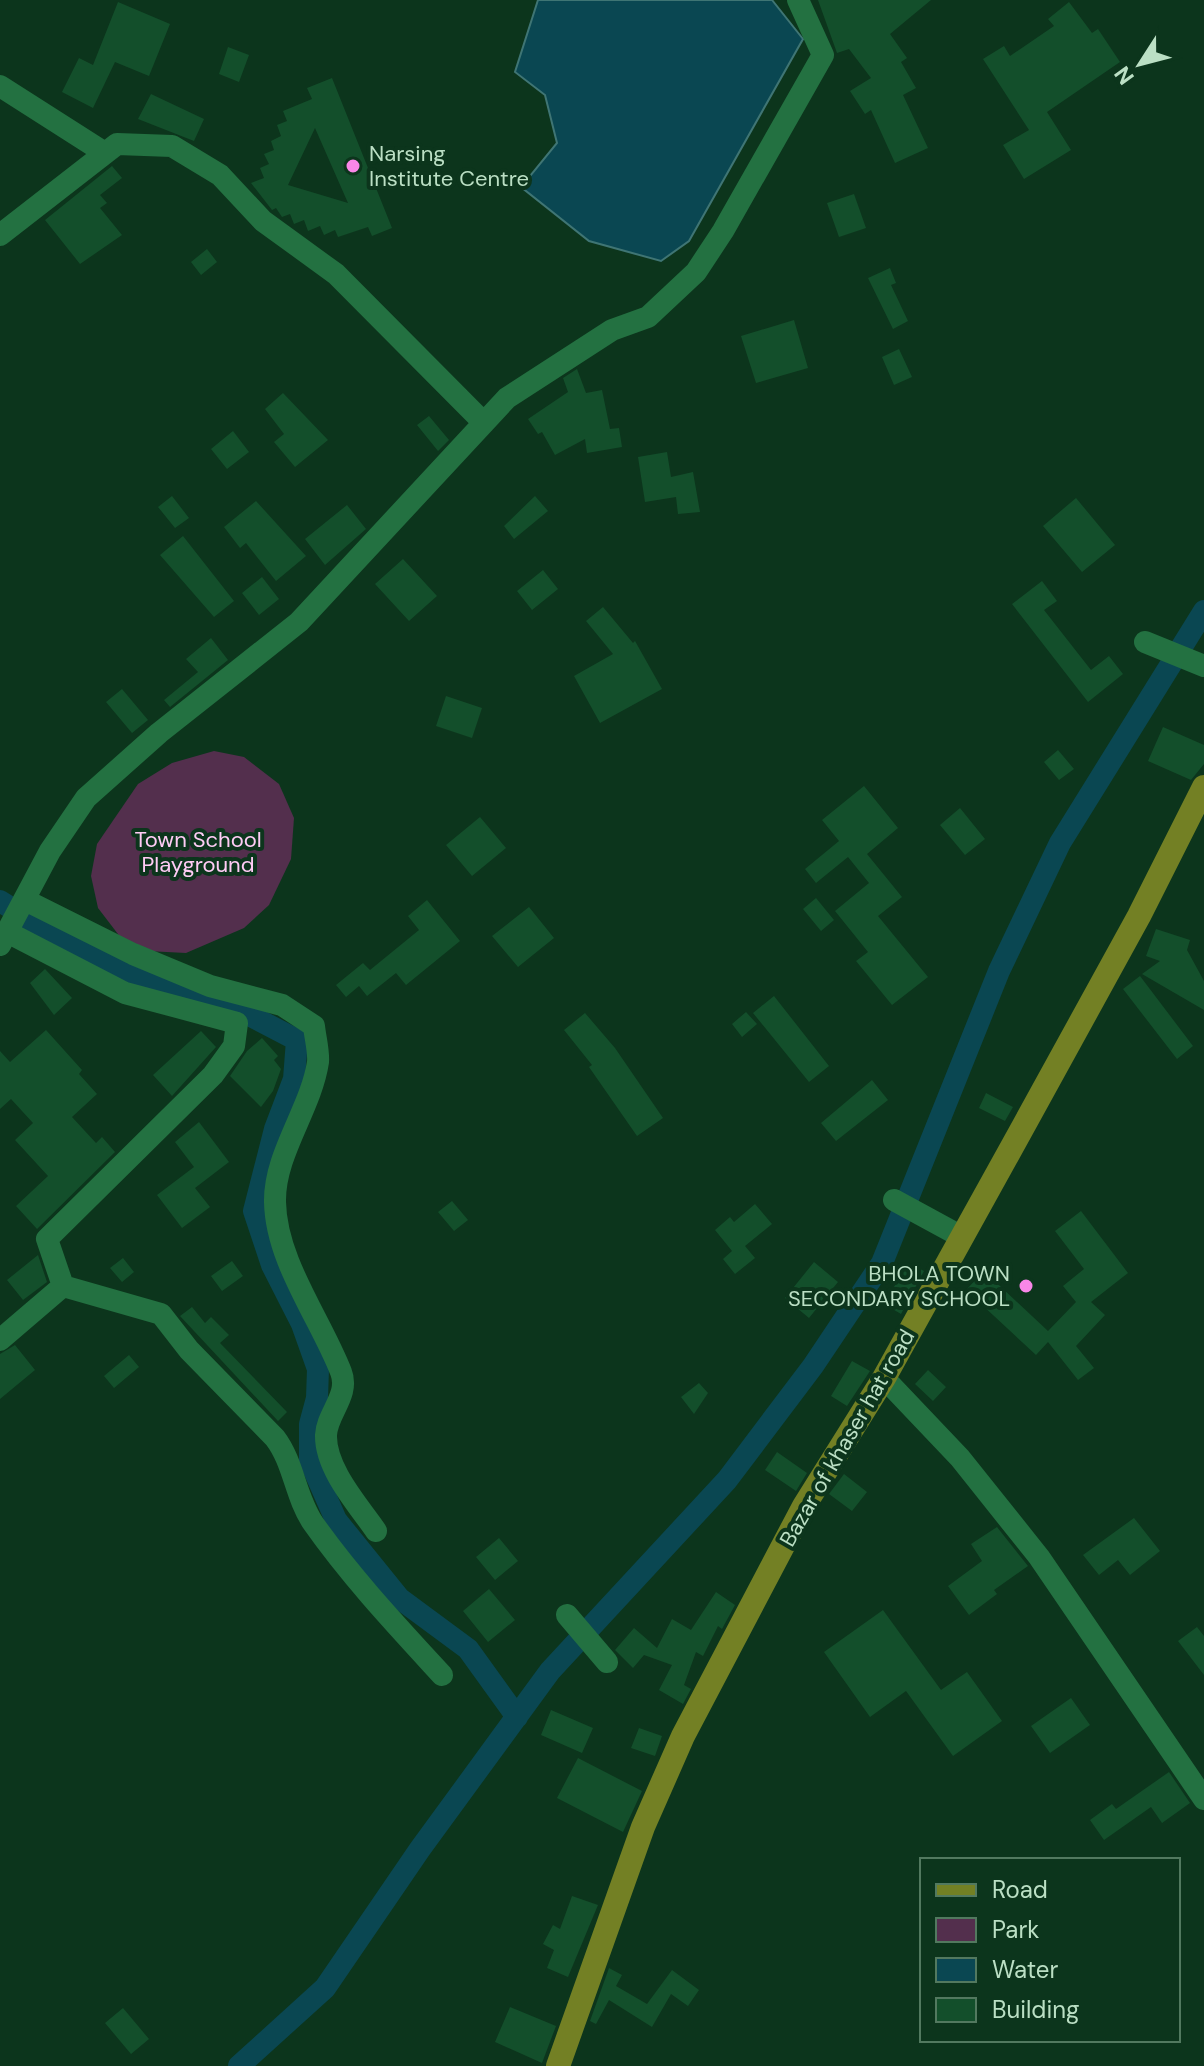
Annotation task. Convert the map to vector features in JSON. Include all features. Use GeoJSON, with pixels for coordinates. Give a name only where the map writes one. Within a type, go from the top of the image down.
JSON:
{"type":"FeatureCollection","features":[{"type":"Feature","properties":{"kind":"main road","name":"Bazar of khaser hat road"},"geometry":{"type":"LineString","coordinates":[[558,2066],[643,1827],[683,1736],[804,1506],[884,1378],[952,1231],[1139,916],[1204,787]]}},
{"type":"Feature","properties":{"kind":"street"},"geometry":{"type":"LineString","coordinates":[[63,1286],[47,1239],[213,1075],[234,1046],[237,1023],[125,993],[5,937],[50,851],[86,798],[159,733],[299,622],[507,398],[612,330],[648,317],[696,272],[723,231],[823,55],[798,0]]}},
{"type":"Feature","properties":{"kind":"street"},"geometry":{"type":"LineString","coordinates":[[0,86],[105,153]]}},
{"type":"Feature","properties":{"kind":"street"},"geometry":{"type":"LineString","coordinates":[[0,235],[117,144],[172,146],[220,175],[263,221],[336,274],[484,423]]}},
{"type":"Feature","properties":{"kind":"street"},"geometry":{"type":"LineString","coordinates":[[1145,642],[1204,666]]}},
{"type":"Feature","properties":{"kind":"street"},"geometry":{"type":"LineString","coordinates":[[28,898],[133,954],[210,986],[282,1005],[314,1026],[318,1059],[310,1096],[278,1181],[275,1201],[294,1269],[342,1375],[340,1400],[326,1436],[330,1457],[376,1531]]}},
{"type":"Feature","properties":{"kind":"street"},"geometry":{"type":"LineString","coordinates":[[894,1200],[952,1231]]}},
{"type":"Feature","properties":{"kind":"street"},"geometry":{"type":"LineString","coordinates":[[0,1340],[63,1286]]}},
{"type":"Feature","properties":{"kind":"street"},"geometry":{"type":"LineString","coordinates":[[63,1286],[161,1314],[189,1350],[275,1438],[285,1452],[311,1520],[352,1574],[442,1675]]}},
{"type":"Feature","properties":{"kind":"street"},"geometry":{"type":"LineString","coordinates":[[884,1378],[960,1458],[1039,1557],[1204,1799]]}},
{"type":"Feature","properties":{"kind":"street"},"geometry":{"type":"LineString","coordinates":[[567,1615],[607,1662]]}},
{"type":"Feature","properties":{"kind":"green space","name":"Town School Playground"},"geometry":{"type":"Polygon","coordinates":[[[214,751],[244,757],[279,784],[294,818],[291,859],[269,905],[244,928],[186,953],[147,951],[121,938],[98,908],[91,876],[97,844],[138,784],[172,763],[214,751]]]}},
{"type":"Feature","properties":{"kind":"water"},"geometry":{"type":"Polygon","coordinates":[[[538,0],[772,0],[803,39],[689,241],[661,261],[589,241],[521,187],[557,143],[545,95],[515,72],[538,0]]]}},
{"type":"Feature","properties":{"kind":"building"},"geometry":{"type":"Polygon","coordinates":[[[818,0],[931,0],[890,34],[907,58],[901,62],[916,88],[903,95],[928,148],[895,163],[871,110],[865,114],[850,91],[871,78],[849,49],[837,53],[818,0]]]}},
{"type":"Feature","properties":{"kind":"building"},"geometry":{"type":"Polygon","coordinates":[[[118,2],[170,24],[149,76],[115,62],[93,108],[62,92],[79,58],[93,65],[118,2]]]}},
{"type":"Feature","properties":{"kind":"building"},"geometry":{"type":"Polygon","coordinates":[[[1069,2],[1092,33],[1098,29],[1120,62],[1047,112],[1071,150],[1024,179],[1003,145],[1029,130],[983,59],[1004,46],[1010,56],[1054,26],[1048,19],[1069,2]]]}},
{"type":"Feature","properties":{"kind":"building"},"geometry":{"type":"Polygon","coordinates":[[[228,47],[249,55],[239,82],[219,74],[228,47]]]}},
{"type":"Feature","properties":{"kind":"building"},"geometry":{"type":"Polygon","coordinates":[[[332,78],[392,228],[372,236],[368,227],[338,237],[335,230],[324,235],[320,226],[308,231],[304,220],[294,224],[290,214],[282,217],[276,208],[272,210],[251,183],[264,178],[260,168],[269,164],[264,154],[274,150],[271,141],[281,136],[277,125],[287,121],[283,111],[312,99],[307,88],[332,78]],[[315,128],[288,185],[348,203],[315,128]]]}},
{"type":"Feature","properties":{"kind":"building"},"geometry":{"type":"Polygon","coordinates":[[[151,94],[204,119],[194,141],[138,119],[151,94]]]}},
{"type":"Feature","properties":{"kind":"building"},"geometry":{"type":"Polygon","coordinates":[[[112,166],[122,178],[100,195],[107,203],[100,208],[122,235],[80,264],[45,220],[112,166]]]}},
{"type":"Feature","properties":{"kind":"building"},"geometry":{"type":"Polygon","coordinates":[[[854,194],[866,228],[839,237],[827,203],[854,194]]]}},
{"type":"Feature","properties":{"kind":"building"},"geometry":{"type":"Polygon","coordinates":[[[207,249],[217,262],[201,275],[191,262],[207,249]]]}},
{"type":"Feature","properties":{"kind":"building"},"geometry":{"type":"Polygon","coordinates":[[[890,268],[896,283],[891,285],[908,321],[893,329],[868,278],[890,268]]]}},
{"type":"Feature","properties":{"kind":"building"},"geometry":{"type":"Polygon","coordinates":[[[794,320],[808,368],[756,383],[741,336],[794,320]]]}},
{"type":"Feature","properties":{"kind":"building"},"geometry":{"type":"Polygon","coordinates":[[[899,349],[912,377],[894,385],[882,357],[899,349]]]}},
{"type":"Feature","properties":{"kind":"building"},"geometry":{"type":"Polygon","coordinates":[[[577,369],[586,393],[602,390],[610,429],[619,428],[622,447],[587,453],[585,439],[555,455],[542,432],[538,434],[528,419],[568,392],[563,378],[577,369]]]}},
{"type":"Feature","properties":{"kind":"building"},"geometry":{"type":"Polygon","coordinates":[[[283,393],[328,440],[295,467],[274,442],[284,434],[265,409],[283,393]]]}},
{"type":"Feature","properties":{"kind":"building"},"geometry":{"type":"Polygon","coordinates":[[[429,416],[449,440],[438,451],[417,425],[429,416]]]}},
{"type":"Feature","properties":{"kind":"building"},"geometry":{"type":"Polygon","coordinates":[[[233,431],[249,452],[227,469],[211,449],[233,431]]]}},
{"type":"Feature","properties":{"kind":"building"},"geometry":{"type":"Polygon","coordinates":[[[667,452],[671,477],[693,472],[700,512],[678,514],[676,497],[645,502],[638,457],[667,452]]]}},
{"type":"Feature","properties":{"kind":"building"},"geometry":{"type":"Polygon","coordinates":[[[172,496],[189,518],[175,528],[158,507],[172,496]]]}},
{"type":"Feature","properties":{"kind":"building"},"geometry":{"type":"Polygon","coordinates":[[[535,496],[548,511],[514,539],[504,526],[535,496]]]}},
{"type":"Feature","properties":{"kind":"building"},"geometry":{"type":"Polygon","coordinates":[[[1076,498],[1115,545],[1082,572],[1043,526],[1076,498]]]}},
{"type":"Feature","properties":{"kind":"building"},"geometry":{"type":"Polygon","coordinates":[[[256,501],[306,556],[276,581],[246,543],[240,548],[224,527],[256,501]]]}},
{"type":"Feature","properties":{"kind":"building"},"geometry":{"type":"Polygon","coordinates":[[[347,505],[366,529],[325,565],[305,539],[347,505]]]}},
{"type":"Feature","properties":{"kind":"building"},"geometry":{"type":"Polygon","coordinates":[[[183,536],[234,601],[214,617],[160,555],[183,536]]]}},
{"type":"Feature","properties":{"kind":"building"},"geometry":{"type":"Polygon","coordinates":[[[403,559],[437,596],[409,621],[375,584],[403,559]]]}},
{"type":"Feature","properties":{"kind":"building"},"geometry":{"type":"Polygon","coordinates":[[[543,570],[558,589],[532,610],[517,591],[543,570]]]}},
{"type":"Feature","properties":{"kind":"building"},"geometry":{"type":"Polygon","coordinates":[[[262,577],[279,599],[259,615],[242,593],[262,577]]]}},
{"type":"Feature","properties":{"kind":"building"},"geometry":{"type":"Polygon","coordinates":[[[1042,581],[1057,601],[1044,610],[1091,670],[1109,656],[1123,674],[1088,702],[1012,604],[1042,581]]]}},
{"type":"Feature","properties":{"kind":"building"},"geometry":{"type":"Polygon","coordinates":[[[603,607],[633,643],[635,641],[662,689],[600,723],[574,676],[613,654],[586,621],[603,607]]]}},
{"type":"Feature","properties":{"kind":"building"},"geometry":{"type":"Polygon","coordinates":[[[211,638],[228,660],[170,707],[164,700],[198,672],[186,659],[211,638]]]}},
{"type":"Feature","properties":{"kind":"building"},"geometry":{"type":"Polygon","coordinates":[[[122,689],[148,720],[132,733],[106,702],[122,689]]]}},
{"type":"Feature","properties":{"kind":"building"},"geometry":{"type":"Polygon","coordinates":[[[446,696],[482,708],[472,738],[436,726],[446,696]]]}},
{"type":"Feature","properties":{"kind":"building"},"geometry":{"type":"Polygon","coordinates":[[[1163,727],[1204,745],[1204,764],[1191,780],[1148,761],[1163,727]]]}},
{"type":"Feature","properties":{"kind":"building"},"geometry":{"type":"Polygon","coordinates":[[[1058,750],[1074,769],[1059,780],[1044,762],[1058,750]]]}},
{"type":"Feature","properties":{"kind":"building"},"geometry":{"type":"Polygon","coordinates":[[[864,786],[898,828],[867,854],[902,897],[878,916],[928,977],[892,1005],[856,961],[868,952],[835,911],[869,883],[848,857],[816,883],[805,869],[839,841],[822,820],[864,786]]]}},
{"type":"Feature","properties":{"kind":"building"},"geometry":{"type":"Polygon","coordinates":[[[960,808],[985,839],[965,855],[940,825],[960,808]]]}},
{"type":"Feature","properties":{"kind":"building"},"geometry":{"type":"Polygon","coordinates":[[[480,817],[506,848],[472,876],[446,845],[480,817]]]}},
{"type":"Feature","properties":{"kind":"building"},"geometry":{"type":"Polygon","coordinates":[[[816,898],[834,920],[821,931],[803,909],[816,898]]]}},
{"type":"Feature","properties":{"kind":"building"},"geometry":{"type":"Polygon","coordinates":[[[427,900],[460,941],[406,985],[396,973],[367,996],[359,986],[346,997],[336,985],[363,963],[370,970],[419,930],[408,916],[427,900]]]}},
{"type":"Feature","properties":{"kind":"building"},"geometry":{"type":"Polygon","coordinates":[[[529,907],[554,938],[518,967],[492,936],[529,907]]]}},
{"type":"Feature","properties":{"kind":"building"},"geometry":{"type":"Polygon","coordinates":[[[1156,929],[1190,940],[1187,950],[1204,981],[1204,1010],[1142,974],[1160,961],[1146,956],[1156,929]]]}},
{"type":"Feature","properties":{"kind":"building"},"geometry":{"type":"Polygon","coordinates":[[[45,969],[72,998],[54,1015],[30,983],[45,969]]]}},
{"type":"Feature","properties":{"kind":"building"},"geometry":{"type":"Polygon","coordinates":[[[1140,976],[1193,1046],[1177,1059],[1123,989],[1140,976]]]}},
{"type":"Feature","properties":{"kind":"building"},"geometry":{"type":"Polygon","coordinates":[[[774,996],[829,1066],[809,1082],[753,1013],[774,996]]]}},
{"type":"Feature","properties":{"kind":"building"},"geometry":{"type":"Polygon","coordinates":[[[746,1012],[757,1024],[742,1037],[732,1024],[746,1012]]]}},
{"type":"Feature","properties":{"kind":"building"},"geometry":{"type":"Polygon","coordinates":[[[585,1013],[615,1048],[663,1118],[637,1136],[589,1067],[592,1065],[564,1030],[585,1013]]]}},
{"type":"Feature","properties":{"kind":"building"},"geometry":{"type":"Polygon","coordinates":[[[46,1030],[82,1070],[79,1074],[97,1094],[72,1117],[96,1143],[102,1137],[115,1152],[37,1229],[16,1206],[48,1176],[15,1140],[33,1123],[11,1099],[0,1109],[0,1051],[10,1062],[46,1030]]]}},
{"type":"Feature","properties":{"kind":"building"},"geometry":{"type":"Polygon","coordinates":[[[201,1031],[216,1047],[172,1096],[153,1075],[201,1031]]]}},
{"type":"Feature","properties":{"kind":"building"},"geometry":{"type":"Polygon","coordinates":[[[262,1038],[278,1056],[274,1060],[281,1069],[273,1091],[261,1107],[230,1076],[247,1051],[262,1038]]]}},
{"type":"Feature","properties":{"kind":"building"},"geometry":{"type":"Polygon","coordinates":[[[872,1080],[888,1100],[836,1141],[821,1123],[872,1080]]]}},
{"type":"Feature","properties":{"kind":"building"},"geometry":{"type":"Polygon","coordinates":[[[986,1093],[1013,1107],[1005,1121],[979,1108],[986,1093]]]}},
{"type":"Feature","properties":{"kind":"building"},"geometry":{"type":"Polygon","coordinates":[[[199,1122],[229,1162],[195,1188],[210,1207],[182,1228],[157,1195],[194,1167],[175,1142],[199,1122]]]}},
{"type":"Feature","properties":{"kind":"building"},"geometry":{"type":"Polygon","coordinates":[[[452,1201],[468,1220],[454,1231],[438,1212],[452,1201]]]}},
{"type":"Feature","properties":{"kind":"building"},"geometry":{"type":"Polygon","coordinates":[[[755,1204],[772,1224],[745,1246],[755,1258],[735,1274],[723,1259],[732,1251],[715,1230],[730,1217],[734,1222],[755,1204]]]}},
{"type":"Feature","properties":{"kind":"building"},"geometry":{"type":"Polygon","coordinates":[[[1081,1211],[1128,1273],[1091,1302],[1105,1315],[1076,1346],[1094,1368],[1078,1380],[1048,1342],[1036,1355],[966,1290],[984,1271],[1048,1331],[1076,1302],[1063,1286],[1084,1269],[1055,1231],[1081,1211]]]}},
{"type":"Feature","properties":{"kind":"building"},"geometry":{"type":"Polygon","coordinates":[[[38,1255],[47,1282],[23,1300],[7,1280],[38,1255]]]}},
{"type":"Feature","properties":{"kind":"building"},"geometry":{"type":"Polygon","coordinates":[[[123,1258],[134,1272],[122,1282],[110,1268],[123,1258]]]}},
{"type":"Feature","properties":{"kind":"building"},"geometry":{"type":"Polygon","coordinates":[[[232,1261],[243,1276],[222,1291],[211,1276],[232,1261]]]}},
{"type":"Feature","properties":{"kind":"building"},"geometry":{"type":"Polygon","coordinates":[[[814,1262],[838,1282],[809,1318],[785,1298],[814,1262]]]}},
{"type":"Feature","properties":{"kind":"building"},"geometry":{"type":"Polygon","coordinates":[[[908,1263],[924,1271],[901,1314],[884,1304],[908,1263]]]}},
{"type":"Feature","properties":{"kind":"building"},"geometry":{"type":"Polygon","coordinates":[[[192,1307],[205,1323],[211,1317],[229,1335],[220,1343],[287,1412],[278,1421],[180,1316],[192,1307]]]}},
{"type":"Feature","properties":{"kind":"building"},"geometry":{"type":"Polygon","coordinates":[[[15,1345],[35,1370],[0,1399],[0,1354],[15,1345]]]}},
{"type":"Feature","properties":{"kind":"building"},"geometry":{"type":"Polygon","coordinates":[[[129,1355],[139,1367],[114,1388],[104,1376],[129,1355]]]}},
{"type":"Feature","properties":{"kind":"building"},"geometry":{"type":"Polygon","coordinates":[[[852,1361],[870,1371],[847,1406],[831,1396],[852,1361]]]}},
{"type":"Feature","properties":{"kind":"building"},"geometry":{"type":"Polygon","coordinates":[[[928,1370],[946,1387],[933,1401],[915,1384],[928,1370]]]}},
{"type":"Feature","properties":{"kind":"building"},"geometry":{"type":"Polygon","coordinates":[[[699,1383],[708,1393],[694,1414],[681,1397],[699,1383]]]}},
{"type":"Feature","properties":{"kind":"building"},"geometry":{"type":"Polygon","coordinates":[[[777,1452],[807,1473],[796,1491],[765,1470],[777,1452]]]}},
{"type":"Feature","properties":{"kind":"building"},"geometry":{"type":"Polygon","coordinates":[[[844,1474],[867,1492],[852,1511],[829,1494],[844,1474]]]}},
{"type":"Feature","properties":{"kind":"building"},"geometry":{"type":"Polygon","coordinates":[[[1134,1518],[1160,1551],[1130,1575],[1118,1560],[1099,1575],[1083,1555],[1134,1518]]]}},
{"type":"Feature","properties":{"kind":"building"},"geometry":{"type":"Polygon","coordinates":[[[997,1527],[1028,1566],[994,1590],[997,1594],[969,1615],[948,1586],[982,1561],[971,1544],[997,1527]]]}},
{"type":"Feature","properties":{"kind":"building"},"geometry":{"type":"Polygon","coordinates":[[[499,1538],[518,1561],[495,1580],[476,1557],[499,1538]]]}},
{"type":"Feature","properties":{"kind":"building"},"geometry":{"type":"Polygon","coordinates":[[[489,1589],[515,1620],[488,1642],[463,1611],[489,1589]]]}},
{"type":"Feature","properties":{"kind":"building"},"geometry":{"type":"Polygon","coordinates":[[[716,1592],[735,1605],[722,1629],[718,1626],[703,1656],[696,1652],[684,1685],[691,1689],[683,1704],[659,1690],[672,1665],[644,1655],[633,1668],[615,1650],[634,1628],[657,1648],[672,1619],[691,1630],[716,1592]]]}},
{"type":"Feature","properties":{"kind":"building"},"geometry":{"type":"Polygon","coordinates":[[[883,1610],[941,1690],[967,1672],[1002,1721],[953,1756],[906,1691],[870,1717],[824,1652],[883,1610]]]}},
{"type":"Feature","properties":{"kind":"building"},"geometry":{"type":"Polygon","coordinates":[[[1197,1627],[1204,1636],[1204,1675],[1178,1641],[1197,1627]]]}},
{"type":"Feature","properties":{"kind":"building"},"geometry":{"type":"Polygon","coordinates":[[[1071,1698],[1090,1725],[1050,1753],[1031,1726],[1071,1698]]]}},
{"type":"Feature","properties":{"kind":"building"},"geometry":{"type":"Polygon","coordinates":[[[551,1710],[593,1728],[582,1753],[541,1735],[551,1710]]]}},
{"type":"Feature","properties":{"kind":"building"},"geometry":{"type":"Polygon","coordinates":[[[639,1728],[662,1736],[655,1756],[631,1748],[639,1728]]]}},
{"type":"Feature","properties":{"kind":"building"},"geometry":{"type":"Polygon","coordinates":[[[578,1758],[642,1791],[623,1832],[557,1798],[578,1758]]]}},
{"type":"Feature","properties":{"kind":"building"},"geometry":{"type":"Polygon","coordinates":[[[1169,1772],[1190,1803],[1162,1823],[1151,1807],[1104,1840],[1090,1820],[1112,1804],[1116,1809],[1169,1772]]]}},
{"type":"Feature","properties":{"kind":"building"},"geometry":{"type":"Polygon","coordinates":[[[572,1896],[598,1905],[568,1977],[547,1968],[554,1950],[543,1944],[553,1925],[560,1929],[572,1896]]]}},
{"type":"Feature","properties":{"kind":"building"},"geometry":{"type":"Polygon","coordinates":[[[609,1968],[622,1975],[616,1986],[647,2004],[672,1970],[699,1990],[688,2006],[671,1994],[652,2027],[609,2000],[596,2024],[590,2021],[609,1968]]]}},
{"type":"Feature","properties":{"kind":"building"},"geometry":{"type":"Polygon","coordinates":[[[510,2007],[556,2026],[542,2063],[495,2042],[510,2007]]]}},
{"type":"Feature","properties":{"kind":"building"},"geometry":{"type":"Polygon","coordinates":[[[123,2008],[149,2039],[131,2054],[105,2023],[123,2008]]]}},
{"type":"Feature","properties":{"kind":"waterway"},"geometry":{"type":"LineString","coordinates":[[239,2066],[325,1988],[420,1849],[550,1671],[727,1480],[813,1366],[882,1263],[999,971],[1060,843],[1204,611]]}},
{"type":"Feature","properties":{"kind":"waterway"},"geometry":{"type":"LineString","coordinates":[[0,901],[49,932],[166,989],[251,1016],[297,1040],[294,1079],[275,1129],[254,1211],[272,1265],[302,1324],[318,1369],[317,1398],[310,1424],[310,1461],[336,1520],[399,1598],[468,1649],[517,1717]]}},
{"type":"Feature","properties":{"kind":"place","name":"Narsing Institute Centre"},"geometry":{"type":"Point","coordinates":[353,166]}},
{"type":"Feature","properties":{"kind":"place","name":"BHOLA TOWN SECONDARY SCHOOL"},"geometry":{"type":"Point","coordinates":[1026,1286]}}]}
